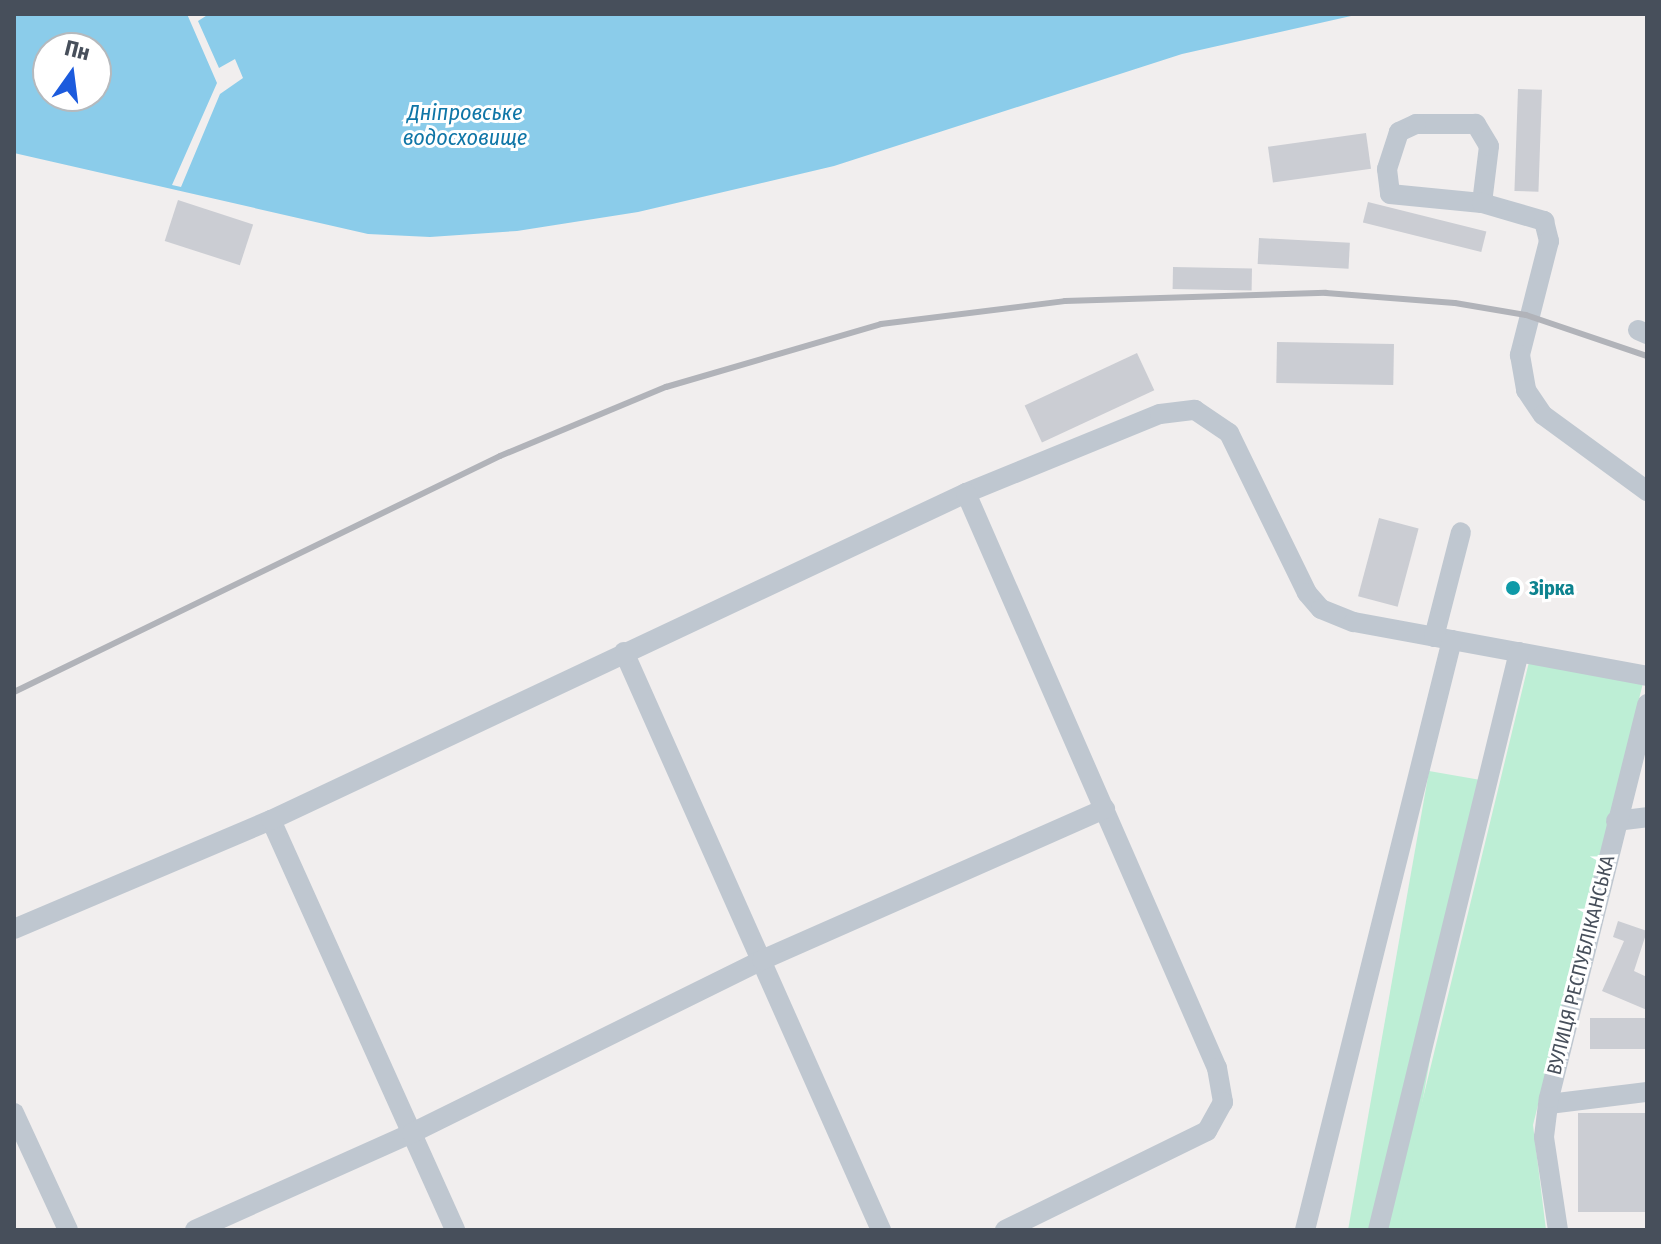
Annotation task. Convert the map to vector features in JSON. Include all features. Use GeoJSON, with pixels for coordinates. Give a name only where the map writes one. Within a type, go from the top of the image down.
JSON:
{"type":"FeatureCollection","features":[{"type":"Feature","properties":{"kind":"street"},"geometry":{"type":"LineString","coordinates":[[1482,203],[1489,146],[1476,124],[1416,124],[1399,132],[1387,169],[1390,194],[1482,203],[1544,221],[1549,241],[1522,341],[1526,390],[1543,415],[1647,491]]}},
{"type":"Feature","properties":{"kind":"street"},"geometry":{"type":"LineString","coordinates":[[14,929],[271,820],[966,493],[1160,414],[1195,410],[1229,433],[1307,593],[1321,609],[1354,622],[1647,676]]}},
{"type":"Feature","properties":{"kind":"street"},"geometry":{"type":"LineString","coordinates":[[966,493],[1217,1068],[1223,1102],[1207,1131],[1005,1230]]}},
{"type":"Feature","properties":{"kind":"street"},"geometry":{"type":"LineString","coordinates":[[1305,1230],[1443,638],[1461,532]]}},
{"type":"Feature","properties":{"kind":"street"},"geometry":{"type":"LineString","coordinates":[[624,652],[881,1230]]}},
{"type":"Feature","properties":{"kind":"street"},"geometry":{"type":"LineString","coordinates":[[1378,1230],[1519,652]]}},
{"type":"Feature","properties":{"kind":"street","name":"ВУЛИЦЯ РЕСПУБЛІКАНСЬКА"},"geometry":{"type":"LineString","coordinates":[[1558,1230],[1544,1137],[1549,1104],[1647,704]]}},
{"type":"Feature","properties":{"kind":"street"},"geometry":{"type":"LineString","coordinates":[[195,1230],[412,1133],[762,960],[1105,809]]}},
{"type":"Feature","properties":{"kind":"street"},"geometry":{"type":"LineString","coordinates":[[1616,821],[1647,817]]}},
{"type":"Feature","properties":{"kind":"street"},"geometry":{"type":"LineString","coordinates":[[271,820],[455,1230]]}},
{"type":"Feature","properties":{"kind":"street"},"geometry":{"type":"LineString","coordinates":[[1549,1104],[1647,1092]]}},
{"type":"Feature","properties":{"kind":"street"},"geometry":{"type":"LineString","coordinates":[[14,1113],[68,1230]]}},
{"type":"Feature","properties":{"kind":"green space"},"geometry":{"type":"Polygon","coordinates":[[[1529,662],[1643,683],[1533,1125],[1546,1230],[1391,1230],[1529,662]]]}},
{"type":"Feature","properties":{"kind":"green space"},"geometry":{"type":"Polygon","coordinates":[[[1429,771],[1479,780],[1400,1230],[1348,1230],[1429,771]]]}},
{"type":"Feature","properties":{"kind":"water","name":"Дніпровське водосховище"},"geometry":{"type":"Polygon","coordinates":[[[14,14],[1360,14],[1182,54],[834,166],[638,212],[517,231],[430,237],[368,234],[14,153],[14,14]]]}},
{"type":"Feature","properties":{"kind":"pier"},"geometry":{"type":"Polygon","coordinates":[[[187,14],[209,14],[198,21],[219,68],[235,59],[243,78],[220,94],[181,187],[172,185],[217,83],[187,14]]]}},
{"type":"Feature","properties":{"kind":"building"},"geometry":{"type":"Polygon","coordinates":[[[1518,89],[1542,90],[1538,192],[1514,191],[1518,89]]]}},
{"type":"Feature","properties":{"kind":"building"},"geometry":{"type":"Polygon","coordinates":[[[1366,133],[1371,169],[1273,182],[1268,147],[1366,133]]]}},
{"type":"Feature","properties":{"kind":"building"},"geometry":{"type":"Polygon","coordinates":[[[178,200],[253,224],[240,265],[165,241],[178,200]]]}},
{"type":"Feature","properties":{"kind":"building"},"geometry":{"type":"Polygon","coordinates":[[[1368,202],[1486,232],[1481,252],[1363,222],[1368,202]]]}},
{"type":"Feature","properties":{"kind":"building"},"geometry":{"type":"Polygon","coordinates":[[[1259,238],[1350,243],[1349,269],[1258,264],[1259,238]]]}},
{"type":"Feature","properties":{"kind":"building"},"geometry":{"type":"Polygon","coordinates":[[[1173,267],[1252,268],[1252,290],[1173,289],[1173,267]]]}},
{"type":"Feature","properties":{"kind":"building"},"geometry":{"type":"Polygon","coordinates":[[[1277,342],[1394,344],[1393,385],[1276,383],[1277,342]]]}},
{"type":"Feature","properties":{"kind":"building"},"geometry":{"type":"Polygon","coordinates":[[[1137,353],[1154,390],[1042,443],[1025,405],[1137,353]]]}},
{"type":"Feature","properties":{"kind":"building"},"geometry":{"type":"Polygon","coordinates":[[[1379,518],[1419,529],[1398,607],[1358,596],[1379,518]]]}},
{"type":"Feature","properties":{"kind":"building"},"geometry":{"type":"Polygon","coordinates":[[[1618,921],[1647,931],[1634,971],[1647,977],[1647,1010],[1602,991],[1624,941],[1613,937],[1618,921]]]}},
{"type":"Feature","properties":{"kind":"building"},"geometry":{"type":"Polygon","coordinates":[[[1590,1018],[1647,1018],[1647,1049],[1590,1049],[1590,1018]]]}},
{"type":"Feature","properties":{"kind":"building"},"geometry":{"type":"Polygon","coordinates":[[[1578,1113],[1647,1113],[1647,1212],[1578,1212],[1578,1113]]]}},
{"type":"Feature","properties":{"kind":"railway"},"geometry":{"type":"LineString","coordinates":[[14,692],[500,456],[666,387],[881,324],[1065,301],[1326,293],[1455,303],[1526,315],[1647,356]]}},
{"type":"Feature","properties":{"kind":"place","name":"Зірка"},"geometry":{"type":"Point","coordinates":[1513,588]}}]}
